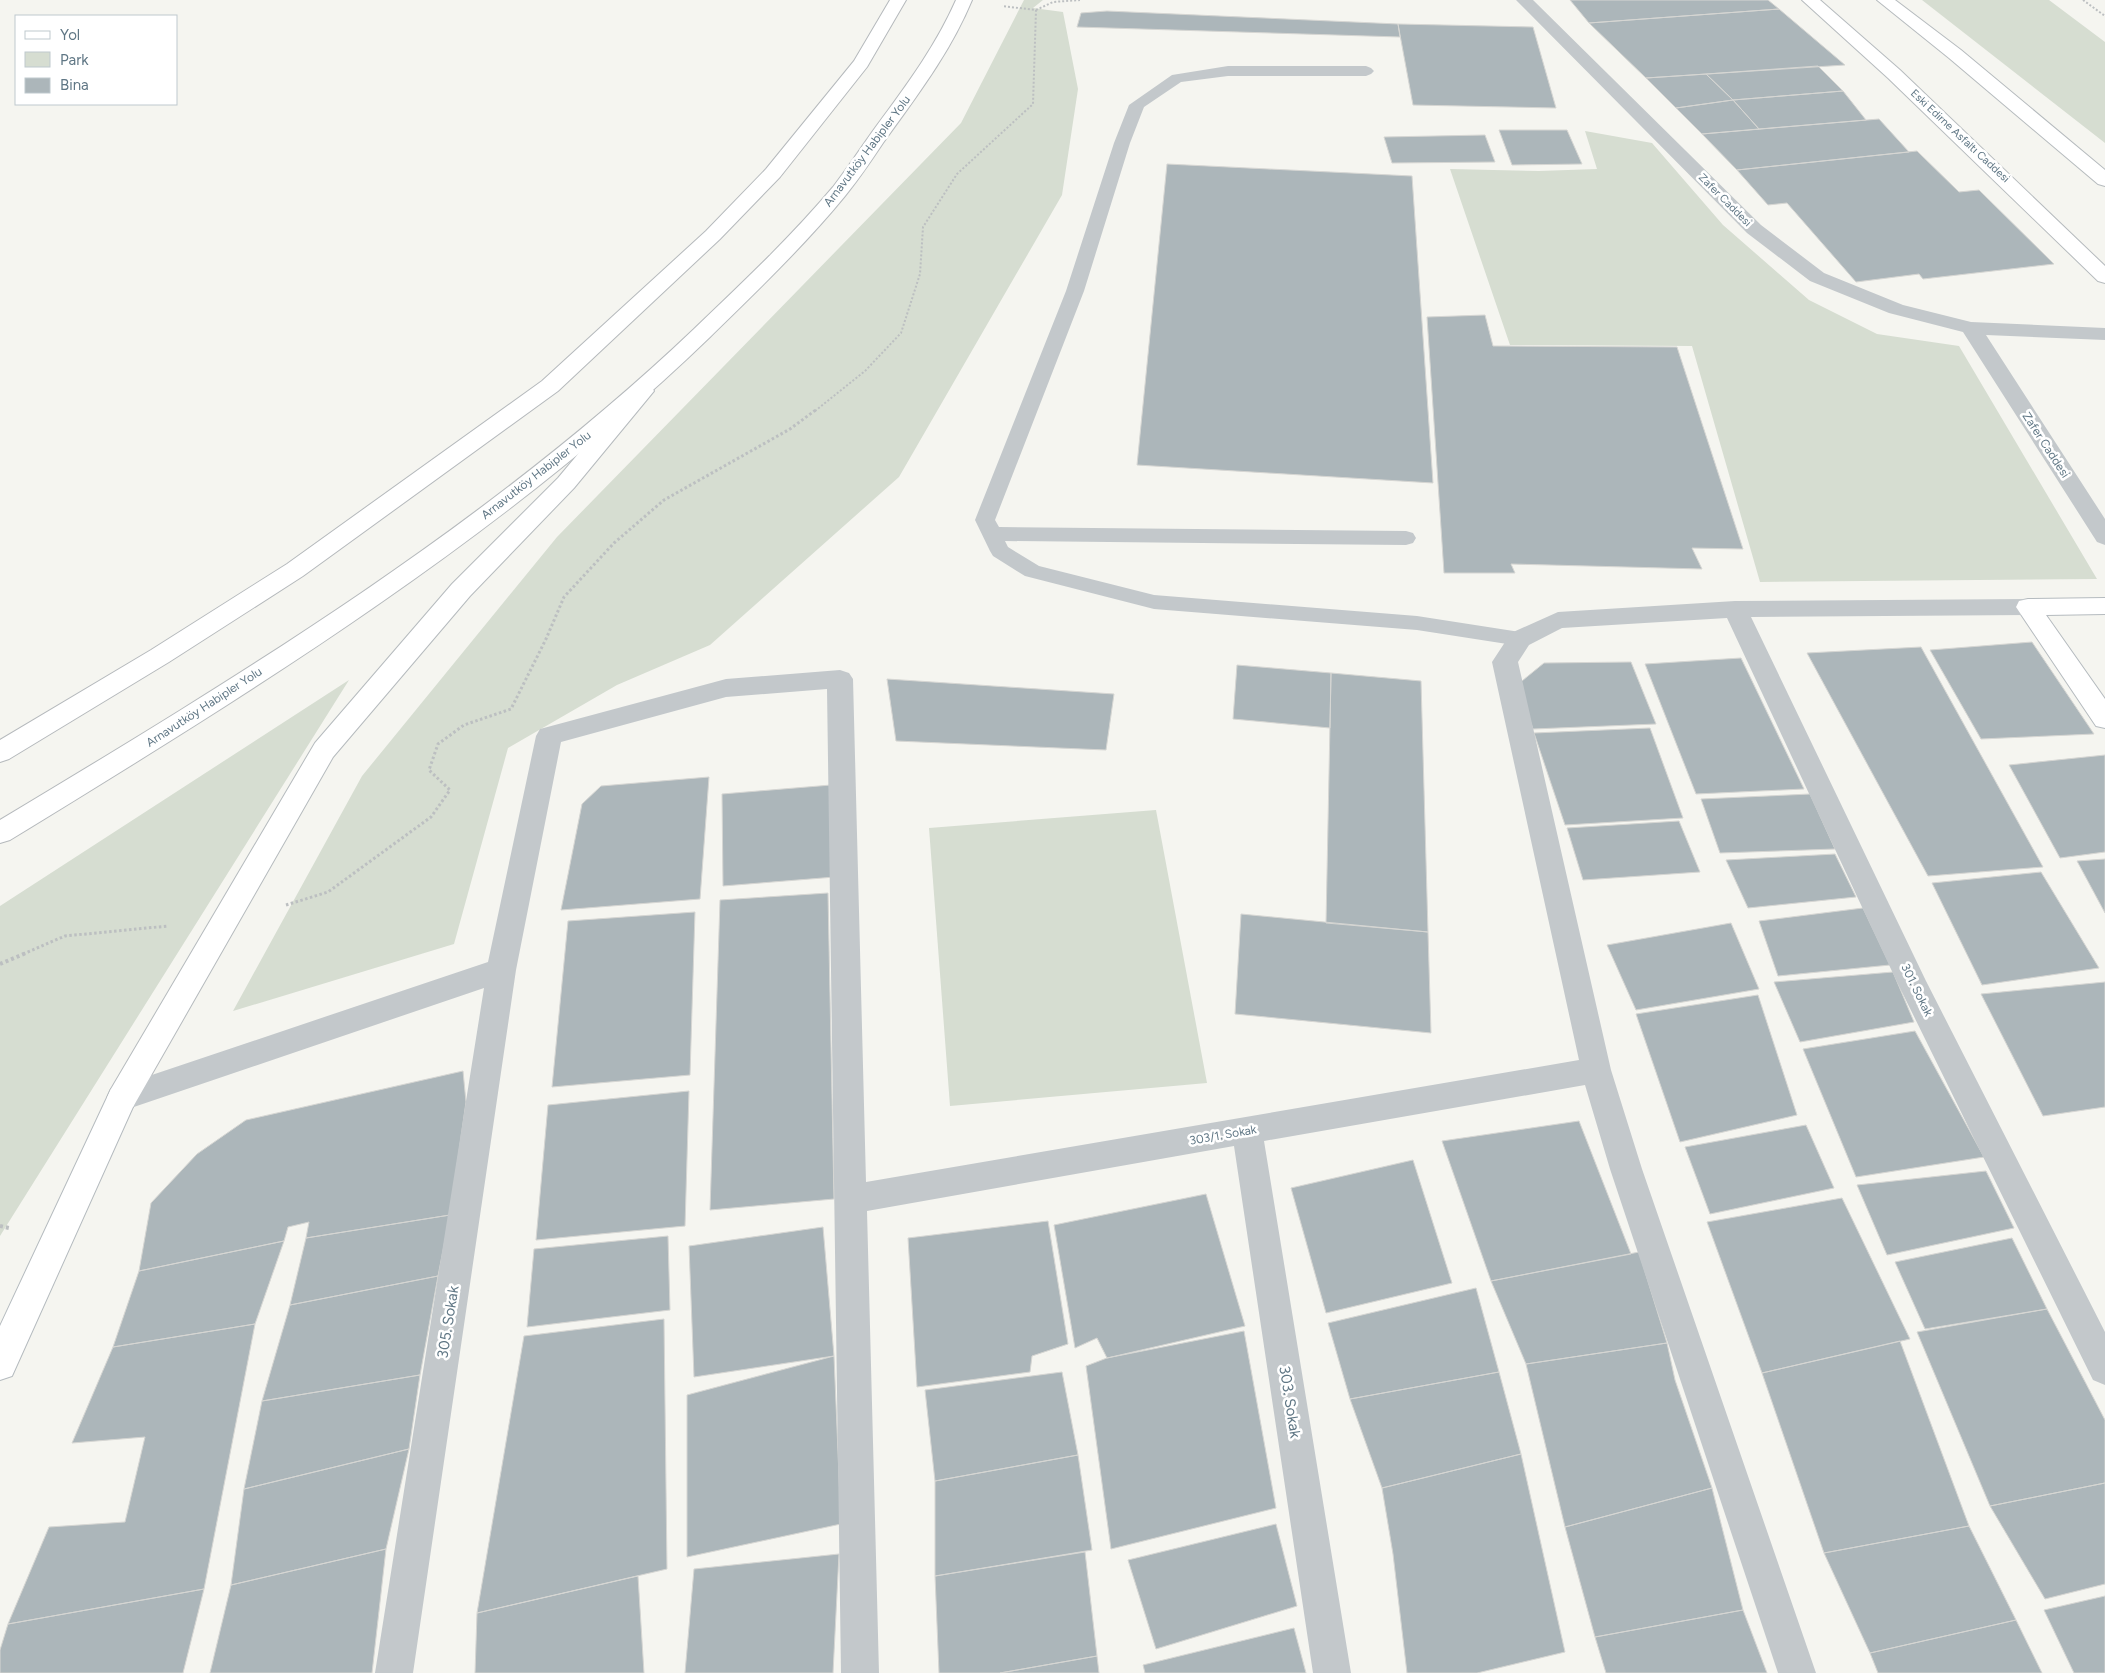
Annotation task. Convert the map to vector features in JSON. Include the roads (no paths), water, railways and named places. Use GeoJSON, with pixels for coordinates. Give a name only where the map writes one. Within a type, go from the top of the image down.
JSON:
{"type":"FeatureCollection","features":[{"type":"Feature","properties":{"kind":"main road"},"geometry":{"type":"LineString","coordinates":[[0,752],[160,656],[295,570],[550,386],[713,235],[773,173],[861,63],[898,0]]}},
{"type":"Feature","properties":{"kind":"main road","name":"Arnavutköy Habipler Yolu"},"geometry":{"type":"LineString","coordinates":[[0,833],[194,715],[360,606],[477,522],[582,440],[648,385],[771,267],[840,190],[933,61],[951,30],[964,0]]}},
{"type":"Feature","properties":{"kind":"main road","name":"Eski Edirne Asfaltı Caddesi"},"geometry":{"type":"LineString","coordinates":[[1810,0],[1894,74],[2105,277]]}},
{"type":"Feature","properties":{"kind":"main road"},"geometry":{"type":"LineString","coordinates":[[1885,0],[1955,54],[2105,180]]}},
{"type":"Feature","properties":{"kind":"main road"},"geometry":{"type":"LineString","coordinates":[[0,1364],[122,1098],[324,750],[461,590],[566,483],[648,385]]}},
{"type":"Feature","properties":{"kind":"main road"},"geometry":{"type":"LineString","coordinates":[[2028,607],[2105,606]]}},
{"type":"Feature","properties":{"kind":"main road"},"geometry":{"type":"LineString","coordinates":[[2028,607],[2105,719]]}},
{"type":"Feature","properties":{"kind":"street","name":"Zafer Caddesi"},"geometry":{"type":"LineString","coordinates":[[1524,0],[1754,229],[1817,277],[1896,308],[1971,328],[2105,334]]}},
{"type":"Feature","properties":{"kind":"street","name":"Zafer Caddesi"},"geometry":{"type":"LineString","coordinates":[[1971,328],[2105,537]]}},
{"type":"Feature","properties":{"kind":"street"},"geometry":{"type":"LineString","coordinates":[[1797,1673],[1629,1178],[1596,1070],[1505,662],[1520,639],[1558,620],[1735,609],[2028,607]]}},
{"type":"Feature","properties":{"kind":"street","name":"301. Sokak"},"geometry":{"type":"LineString","coordinates":[[1735,609],[1912,982],[2105,1368]]}},
{"type":"Feature","properties":{"kind":"street","name":"305. Sokak"},"geometry":{"type":"LineString","coordinates":[[394,1673],[501,970],[549,736],[726,688],[840,679],[851,1200]]}},
{"type":"Feature","properties":{"kind":"street"},"geometry":{"type":"LineString","coordinates":[[122,1098],[501,970]]}},
{"type":"Feature","properties":{"kind":"street","name":"303/1. Sokak"},"geometry":{"type":"LineString","coordinates":[[851,1200],[1596,1070]]}},
{"type":"Feature","properties":{"kind":"street","name":"303. Sokak"},"geometry":{"type":"LineString","coordinates":[[1247,1131],[1332,1673]]}},
{"type":"Feature","properties":{"kind":"street"},"geometry":{"type":"LineString","coordinates":[[851,1200],[860,1673]]}},
{"type":"Feature","properties":{"kind":"lane"},"geometry":{"type":"LineString","coordinates":[[1366,71],[1228,71],[1177,78],[1137,106],[1122,143],[1075,291],[985,520],[1000,551],[1032,571],[1154,602],[1417,623],[1520,639]]}},
{"type":"Feature","properties":{"kind":"lane"},"geometry":{"type":"LineString","coordinates":[[992,534],[1406,538]]}}]}
